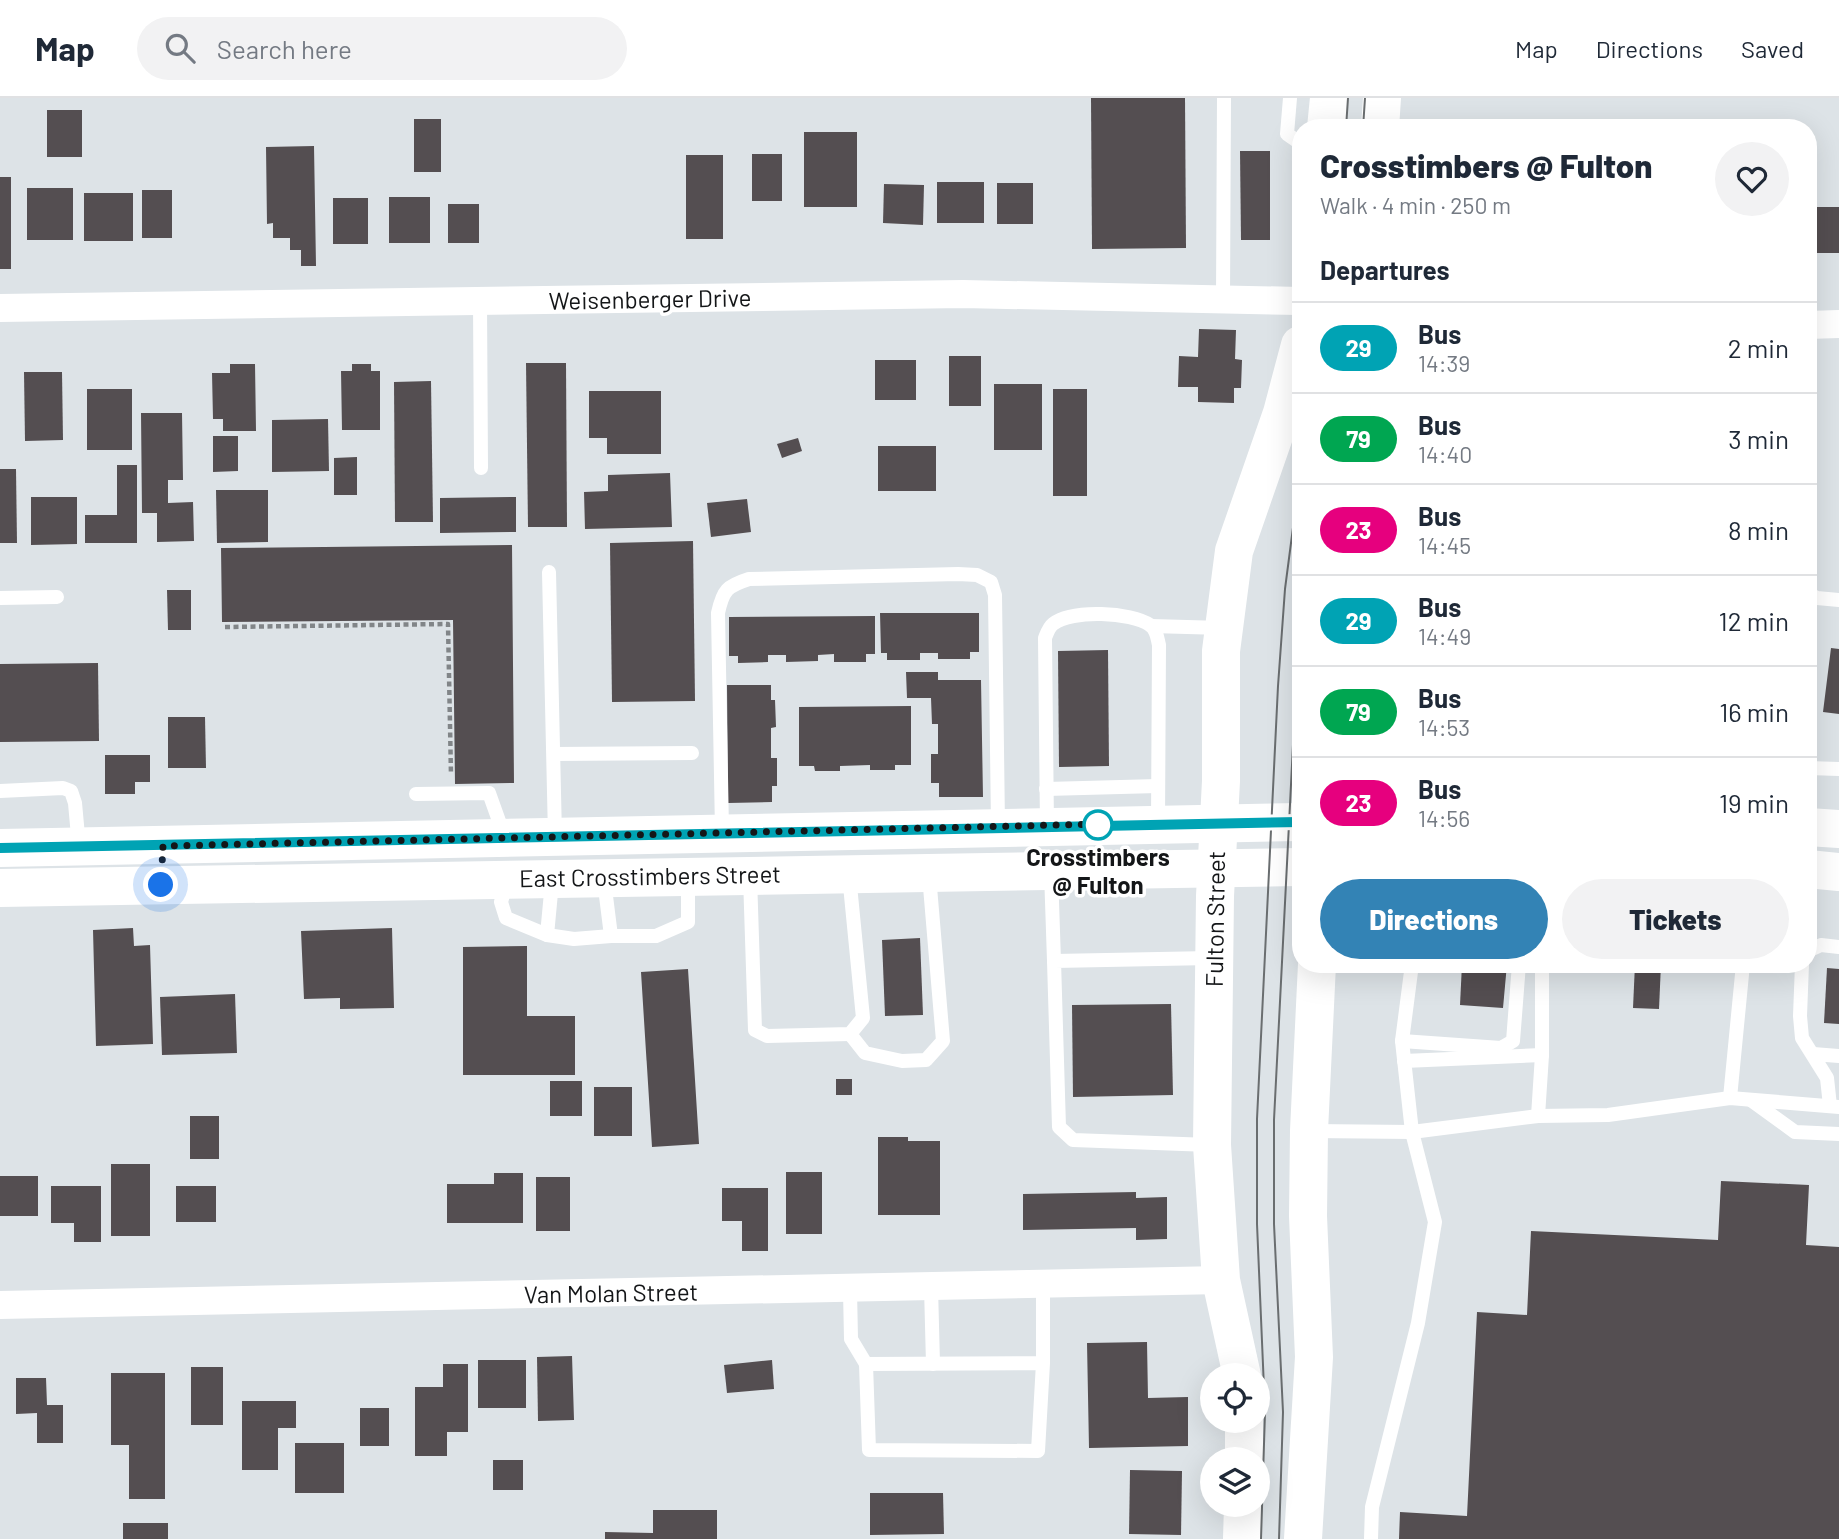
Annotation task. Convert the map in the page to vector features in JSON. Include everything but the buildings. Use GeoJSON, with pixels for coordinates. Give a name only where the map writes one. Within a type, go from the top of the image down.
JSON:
{"type":"FeatureCollection","features":[{"type":"Feature","properties":{"kind":"main road"},"geometry":{"type":"LineString","coordinates":[[1327,119],[1329,98]]}},
{"type":"Feature","properties":{"kind":"main road"},"geometry":{"type":"LineString","coordinates":[[1381,119],[1382,98]]}},
{"type":"Feature","properties":{"kind":"main road","name":"Fulton Street"},"geometry":{"type":"LineString","coordinates":[[1239,1363],[1222,1280],[1212,1145],[1222,651],[1234,551],[1283,413],[1292,377]]}},
{"type":"Feature","properties":{"kind":"main road","name":"East Crosstimbers Street"},"geometry":{"type":"LineString","coordinates":[[0,848],[998,827],[1046,807],[1158,823],[1292,822]]}},
{"type":"Feature","properties":{"kind":"main road"},"geometry":{"type":"LineString","coordinates":[[1817,828],[1839,829]]}},
{"type":"Feature","properties":{"kind":"main road"},"geometry":{"type":"LineString","coordinates":[[849,875],[850,831]]}},
{"type":"Feature","properties":{"kind":"main road"},"geometry":{"type":"LineString","coordinates":[[505,839],[508,880]]}},
{"type":"Feature","properties":{"kind":"main road"},"geometry":{"type":"LineString","coordinates":[[161,885],[163,846]]}},
{"type":"Feature","properties":{"kind":"main road","name":"East Crosstimbers Street"},"geometry":{"type":"LineString","coordinates":[[0,888],[1292,867]]}},
{"type":"Feature","properties":{"kind":"main road"},"geometry":{"type":"LineString","coordinates":[[1817,870],[1839,872]]}},
{"type":"Feature","properties":{"kind":"main road"},"geometry":{"type":"LineString","coordinates":[[1303,1539],[1314,1357],[1308,1216],[1317,973]]}},
{"type":"Feature","properties":{"kind":"main road"},"geometry":{"type":"LineString","coordinates":[[1242,1539],[1243,1517]]}},
{"type":"Feature","properties":{"kind":"street","name":"Weisenberger Drive"},"geometry":{"type":"LineString","coordinates":[[0,307],[963,294],[1292,301]]}},
{"type":"Feature","properties":{"kind":"street"},"geometry":{"type":"LineString","coordinates":[[1817,325],[1839,324]]}},
{"type":"Feature","properties":{"kind":"street","name":"Van Molan Street"},"geometry":{"type":"LineString","coordinates":[[0,1305],[850,1290],[1222,1280]]}},
{"type":"Feature","properties":{"kind":"lane"},"geometry":{"type":"LineString","coordinates":[[1223,299],[1224,98]]}},
{"type":"Feature","properties":{"kind":"lane"},"geometry":{"type":"LineString","coordinates":[[1290,98],[1287,134],[1292,137]]}},
{"type":"Feature","properties":{"kind":"lane"},"geometry":{"type":"LineString","coordinates":[[480,302],[481,468]]}},
{"type":"Feature","properties":{"kind":"lane"},"geometry":{"type":"LineString","coordinates":[[549,572],[555,838]]}},
{"type":"Feature","properties":{"kind":"lane"},"geometry":{"type":"LineString","coordinates":[[722,834],[718,613],[721,596],[731,585],[749,579],[777,578],[958,574],[977,575],[991,582],[995,595],[998,827]]}},
{"type":"Feature","properties":{"kind":"lane"},"geometry":{"type":"LineString","coordinates":[[0,598],[57,597]]}},
{"type":"Feature","properties":{"kind":"lane"},"geometry":{"type":"LineString","coordinates":[[1817,598],[1839,600]]}},
{"type":"Feature","properties":{"kind":"lane"},"geometry":{"type":"LineString","coordinates":[[1158,786],[1046,807],[1045,638],[1051,625],[1065,617],[1107,613],[1139,620],[1156,632],[1159,645],[1158,823]]}},
{"type":"Feature","properties":{"kind":"lane"},"geometry":{"type":"LineString","coordinates":[[1151,626],[1224,628]]}},
{"type":"Feature","properties":{"kind":"lane"},"geometry":{"type":"LineString","coordinates":[[554,754],[692,753]]}},
{"type":"Feature","properties":{"kind":"lane"},"geometry":{"type":"LineString","coordinates":[[1817,768],[1839,769]]}},
{"type":"Feature","properties":{"kind":"lane"},"geometry":{"type":"LineString","coordinates":[[0,791],[63,788],[71,791],[75,803],[79,847]]}},
{"type":"Feature","properties":{"kind":"lane"},"geometry":{"type":"LineString","coordinates":[[416,794],[489,793],[505,839]]}},
{"type":"Feature","properties":{"kind":"lane"},"geometry":{"type":"LineString","coordinates":[[1051,872],[1059,1127],[1073,1140],[1212,1145]]}},
{"type":"Feature","properties":{"kind":"lane"},"geometry":{"type":"LineString","coordinates":[[850,1034],[865,1053],[902,1061],[926,1060],[943,1041],[929,873]]}},
{"type":"Feature","properties":{"kind":"lane"},"geometry":{"type":"LineString","coordinates":[[750,876],[755,1030],[767,1036],[850,1034],[863,1018],[849,875]]}},
{"type":"Feature","properties":{"kind":"lane"},"geometry":{"type":"LineString","coordinates":[[508,880],[501,902],[506,918],[547,935],[574,939],[656,936],[688,922],[688,877]]}},
{"type":"Feature","properties":{"kind":"lane"},"geometry":{"type":"LineString","coordinates":[[604,878],[611,936]]}},
{"type":"Feature","properties":{"kind":"lane"},"geometry":{"type":"LineString","coordinates":[[547,935],[552,879]]}},
{"type":"Feature","properties":{"kind":"lane"},"geometry":{"type":"LineString","coordinates":[[1817,947],[1839,947]]}},
{"type":"Feature","properties":{"kind":"lane"},"geometry":{"type":"LineString","coordinates":[[1054,961],[1214,958]]}},
{"type":"Feature","properties":{"kind":"lane"},"geometry":{"type":"LineString","coordinates":[[1371,1539],[1372,1507],[1418,1324],[1435,1222],[1412,1132],[1402,1041],[1411,973]]}},
{"type":"Feature","properties":{"kind":"lane"},"geometry":{"type":"LineString","coordinates":[[1402,1041],[1501,1048],[1513,1041],[1518,973]]}},
{"type":"Feature","properties":{"kind":"lane"},"geometry":{"type":"LineString","coordinates":[[1538,1116],[1542,1055],[1542,973]]}},
{"type":"Feature","properties":{"kind":"lane"},"geometry":{"type":"LineString","coordinates":[[1730,1098],[1742,973]]}},
{"type":"Feature","properties":{"kind":"lane"},"geometry":{"type":"LineString","coordinates":[[1309,1131],[1412,1132],[1538,1116],[1608,1115],[1730,1098],[1834,1106],[1827,1078],[1802,1038],[1802,973]]}},
{"type":"Feature","properties":{"kind":"lane"},"geometry":{"type":"LineString","coordinates":[[1813,1054],[1839,1056]]}},
{"type":"Feature","properties":{"kind":"lane"},"geometry":{"type":"LineString","coordinates":[[1404,1061],[1542,1055]]}},
{"type":"Feature","properties":{"kind":"lane"},"geometry":{"type":"LineString","coordinates":[[1751,1100],[1795,1132],[1839,1134]]}},
{"type":"Feature","properties":{"kind":"lane"},"geometry":{"type":"LineString","coordinates":[[850,1290],[851,1339],[866,1364],[869,1450],[1038,1451],[1043,1363],[1043,1284]]}},
{"type":"Feature","properties":{"kind":"lane"},"geometry":{"type":"LineString","coordinates":[[931,1287],[933,1364]]}},
{"type":"Feature","properties":{"kind":"lane"},"geometry":{"type":"LineString","coordinates":[[866,1364],[1043,1363]]}},
{"type":"Feature","properties":{"kind":"path"},"geometry":{"type":"LineString","coordinates":[[225,627],[448,624],[452,794]]}},
{"type":"Feature","properties":{"kind":"tram line"},"geometry":{"type":"LineString","coordinates":[[1347,119],[1348,98]]}},
{"type":"Feature","properties":{"kind":"tram line"},"geometry":{"type":"LineString","coordinates":[[1364,119],[1365,98]]}},
{"type":"Feature","properties":{"kind":"tram line"},"geometry":{"type":"LineString","coordinates":[[1261,1539],[1265,1412],[1257,1224],[1257,1119],[1278,686],[1292,535]]}},
{"type":"Feature","properties":{"kind":"tram line"},"geometry":{"type":"LineString","coordinates":[[1279,1539],[1283,1412],[1274,1224],[1274,1120],[1292,765]]}},
{"type":"Feature","properties":{"kind":"bus line","name":"29"},"geometry":{"type":"LineString","coordinates":[[0,848],[1292,822]]}},
{"type":"Feature","properties":{"kind":"place","name":"Crosstimbers @ Fulton"},"geometry":{"type":"Point","coordinates":[1098,825]}},
{"type":"Feature","properties":{"kind":"route"},"geometry":{"type":"LineString","coordinates":[[161,885],[163,846],[1102,824],[1098,825]]}}]}
